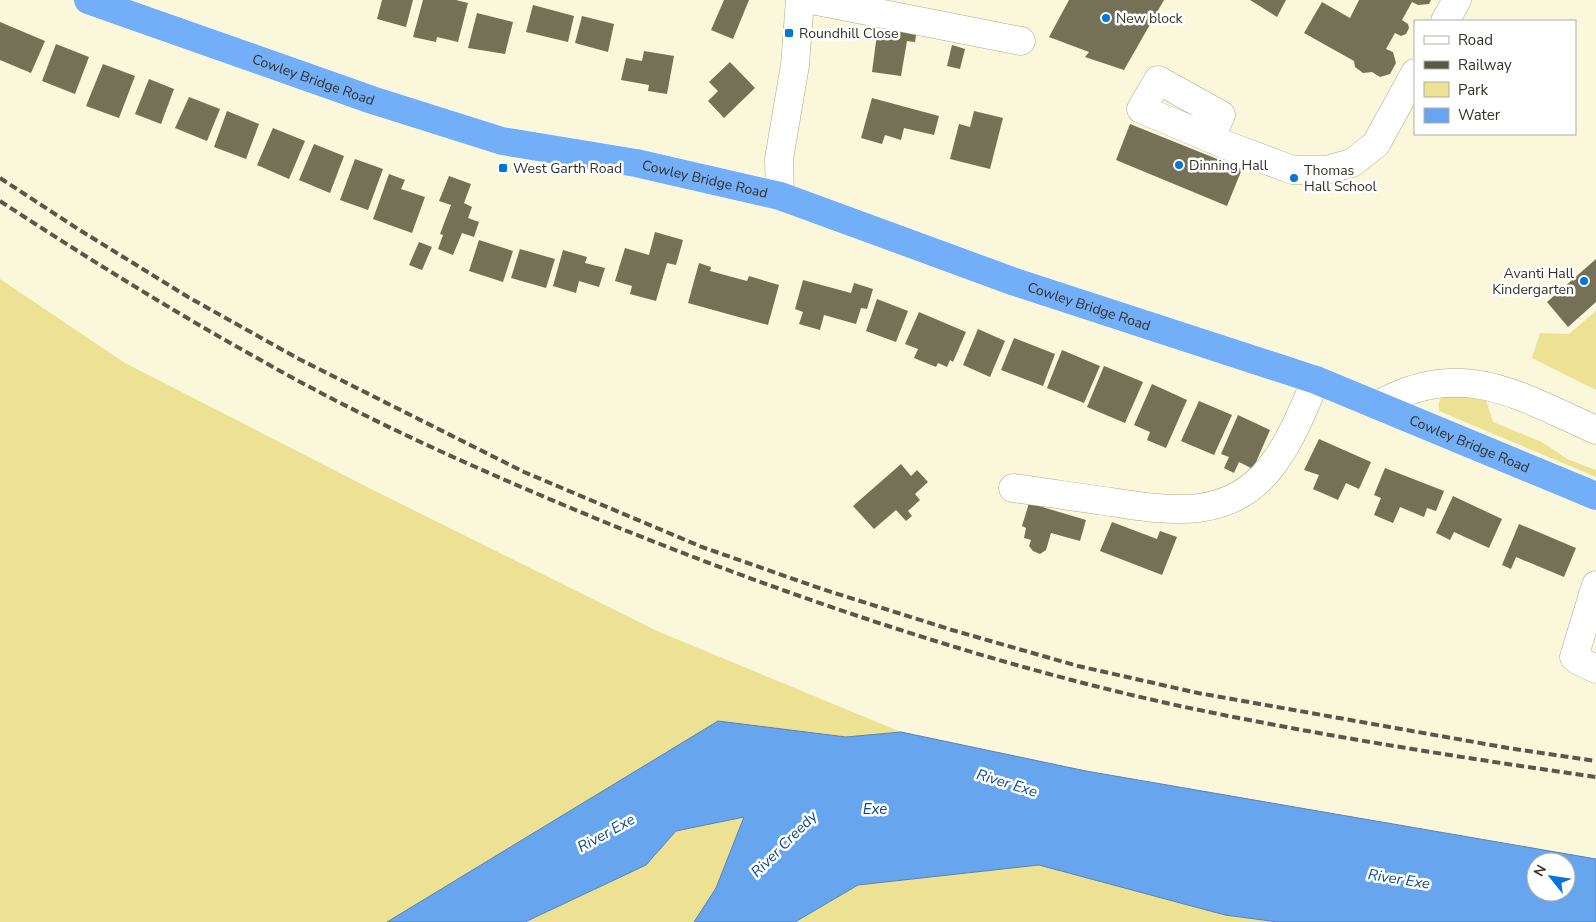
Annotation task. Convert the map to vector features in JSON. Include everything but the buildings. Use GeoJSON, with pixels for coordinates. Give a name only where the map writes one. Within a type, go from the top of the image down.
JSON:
{"type":"FeatureCollection","features":[{"type":"Feature","properties":{"kind":"highway","name":"Cowley Bridge Road"},"geometry":{"type":"LineString","coordinates":[[88,0],[372,100],[502,141],[636,163],[780,196],[1015,282],[1316,380],[1596,496]]}},
{"type":"Feature","properties":{"kind":"street"},"geometry":{"type":"LineString","coordinates":[[780,196],[779,159],[795,64],[800,0]]}},
{"type":"Feature","properties":{"kind":"street"},"geometry":{"type":"LineString","coordinates":[[812,0],[1021,41]]}},
{"type":"Feature","properties":{"kind":"street"},"geometry":{"type":"LineString","coordinates":[[1446,20],[1457,0]]}},
{"type":"Feature","properties":{"kind":"street"},"geometry":{"type":"LineString","coordinates":[[1210,138],[1293,170],[1326,170],[1352,163],[1376,144],[1414,75]]}},
{"type":"Feature","properties":{"kind":"street"},"geometry":{"type":"LineString","coordinates":[[1013,488],[1170,511],[1212,506],[1241,493],[1258,481],[1271,467],[1297,424],[1316,380]]}},
{"type":"Feature","properties":{"kind":"street"},"geometry":{"type":"LineString","coordinates":[[1378,405],[1395,395],[1434,382],[1468,383],[1505,390],[1596,430]]}},
{"type":"Feature","properties":{"kind":"street"},"geometry":{"type":"LineString","coordinates":[[1596,585],[1574,657],[1579,662],[1596,669]]}},
{"type":"Feature","properties":{"kind":"green space"},"geometry":{"type":"Polygon","coordinates":[[[0,279],[125,363],[369,488],[657,631],[901,732],[846,737],[718,721],[387,922],[0,922],[0,279]]]}},
{"type":"Feature","properties":{"kind":"green space"},"geometry":{"type":"Polygon","coordinates":[[[1596,311],[1596,390],[1532,358],[1540,333],[1569,334],[1596,311]]]}},
{"type":"Feature","properties":{"kind":"green space"},"geometry":{"type":"Polygon","coordinates":[[[1450,393],[1486,400],[1493,422],[1542,442],[1567,459],[1596,470],[1596,477],[1439,411],[1439,404],[1443,395],[1450,393]]]}},
{"type":"Feature","properties":{"kind":"green space"},"geometry":{"type":"Polygon","coordinates":[[[745,817],[716,888],[694,922],[525,922],[646,865],[676,831],[745,817]]]}},
{"type":"Feature","properties":{"kind":"green space"},"geometry":{"type":"Polygon","coordinates":[[[1039,865],[1225,915],[1278,922],[795,922],[858,885],[1039,865]]]}},
{"type":"Feature","properties":{"kind":"water","name":"Exe"},"geometry":{"type":"Polygon","coordinates":[[[718,721],[846,737],[901,732],[1086,771],[1555,852],[1526,852],[1526,902],[1576,902],[1576,856],[1596,859],[1596,922],[1278,922],[1225,915],[1039,865],[858,885],[795,922],[694,922],[716,888],[744,817],[676,831],[646,865],[525,922],[387,922],[718,721]]]}},
{"type":"Feature","properties":{"kind":"railway"},"geometry":{"type":"LineString","coordinates":[[0,178],[188,297],[299,359],[524,472],[702,547],[822,589],[952,630],[1078,666],[1198,693],[1508,748],[1596,761]]}},
{"type":"Feature","properties":{"kind":"railway"},"geometry":{"type":"LineString","coordinates":[[0,201],[192,321],[342,404],[518,486],[607,523],[747,577],[962,649],[1107,689],[1232,717],[1335,736],[1596,777]]}},
{"type":"Feature","properties":{"kind":"place","name":"New block"},"geometry":{"type":"Point","coordinates":[1106,18]}},
{"type":"Feature","properties":{"kind":"place","name":"Roundhill Close"},"geometry":{"type":"Point","coordinates":[789,33]}},
{"type":"Feature","properties":{"kind":"place","name":"Dinning Hall"},"geometry":{"type":"Point","coordinates":[1179,165]}},
{"type":"Feature","properties":{"kind":"place","name":"West Garth Road"},"geometry":{"type":"Point","coordinates":[503,168]}},
{"type":"Feature","properties":{"kind":"place","name":"Thomas Hall School"},"geometry":{"type":"Point","coordinates":[1294,178]}},
{"type":"Feature","properties":{"kind":"place","name":"Avanti Hall Kindergarten"},"geometry":{"type":"Point","coordinates":[1584,281]}},
{"type":"Feature","properties":{"kind":"water label","name":"River Exe"},"geometry":{"type":"Point","coordinates":[1007,783]}},
{"type":"Feature","properties":{"kind":"water label","name":"River Exe"},"geometry":{"type":"Point","coordinates":[606,833]}},
{"type":"Feature","properties":{"kind":"water label","name":"River Creedy"},"geometry":{"type":"Point","coordinates":[784,844]}},
{"type":"Feature","properties":{"kind":"water label","name":"River Exe"},"geometry":{"type":"Point","coordinates":[1399,879]}}]}
